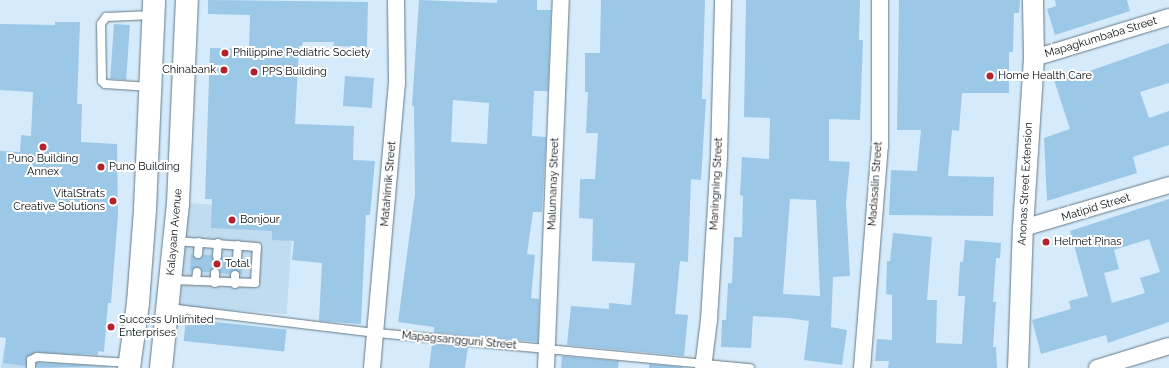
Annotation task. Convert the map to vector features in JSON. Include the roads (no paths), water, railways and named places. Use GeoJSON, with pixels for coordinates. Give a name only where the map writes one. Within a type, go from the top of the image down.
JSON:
{"type":"FeatureCollection","features":[{"type":"Feature","properties":{"kind":"main road","name":"Kalayaan Avenue"},"geometry":{"type":"LineString","coordinates":[[161,368],[169,308],[175,241],[187,0]]}},
{"type":"Feature","properties":{"kind":"main road"},"geometry":{"type":"LineString","coordinates":[[129,365],[138,303],[151,87],[154,8]]}},
{"type":"Feature","properties":{"kind":"street","name":"Matahimik Street"},"geometry":{"type":"LineString","coordinates":[[372,368],[377,333],[397,82],[396,0]]}},
{"type":"Feature","properties":{"kind":"street","name":"Malumanay Street"},"geometry":{"type":"LineString","coordinates":[[546,368],[548,349],[561,0]]}},
{"type":"Feature","properties":{"kind":"street","name":"Maningning Street"},"geometry":{"type":"LineString","coordinates":[[704,365],[709,320],[719,156],[723,0]]}},
{"type":"Feature","properties":{"kind":"street","name":"Madasalin Street"},"geometry":{"type":"LineString","coordinates":[[862,368],[880,146],[880,0]]}},
{"type":"Feature","properties":{"kind":"street","name":"Anonas Street Extension"},"geometry":{"type":"LineString","coordinates":[[1018,368],[1023,228],[1034,58],[1033,0]]}},
{"type":"Feature","properties":{"kind":"street","name":"Mapagkumbaba Street"},"geometry":{"type":"LineString","coordinates":[[1034,58],[1169,17]]}},
{"type":"Feature","properties":{"kind":"street","name":"Matipid Street"},"geometry":{"type":"LineString","coordinates":[[1023,228],[1169,185]]}},
{"type":"Feature","properties":{"kind":"street"},"geometry":{"type":"LineString","coordinates":[[1097,368],[1169,346]]}},
{"type":"Feature","properties":{"kind":"lane"},"geometry":{"type":"LineString","coordinates":[[151,87],[105,84],[102,81],[101,24],[106,17],[154,8]]}},
{"type":"Feature","properties":{"kind":"lane"},"geometry":{"type":"LineString","coordinates":[[171,280],[235,284],[255,283],[258,248],[218,243],[175,241]]}},
{"type":"Feature","properties":{"kind":"lane"},"geometry":{"type":"LineString","coordinates":[[198,254],[199,242]]}},
{"type":"Feature","properties":{"kind":"lane"},"geometry":{"type":"LineString","coordinates":[[217,256],[218,243]]}},
{"type":"Feature","properties":{"kind":"lane"},"geometry":{"type":"LineString","coordinates":[[237,257],[238,245]]}},
{"type":"Feature","properties":{"kind":"lane"},"geometry":{"type":"LineString","coordinates":[[196,281],[197,272]]}},
{"type":"Feature","properties":{"kind":"lane"},"geometry":{"type":"LineString","coordinates":[[215,273],[215,283]]}},
{"type":"Feature","properties":{"kind":"lane"},"geometry":{"type":"LineString","coordinates":[[235,275],[235,284]]}},
{"type":"Feature","properties":{"kind":"lane","name":"Mapagsangguni Street"},"geometry":{"type":"LineString","coordinates":[[169,308],[377,333],[704,365],[750,368]]}},
{"type":"Feature","properties":{"kind":"lane"},"geometry":{"type":"LineString","coordinates":[[31,368],[31,360],[37,357],[129,365]]}},
{"type":"Feature","properties":{"kind":"place","name":"Philippine Pediatric Society"},"geometry":{"type":"Point","coordinates":[225,53]}},
{"type":"Feature","properties":{"kind":"place","name":"Chinabank"},"geometry":{"type":"Point","coordinates":[224,70]}},
{"type":"Feature","properties":{"kind":"place","name":"PPS Building"},"geometry":{"type":"Point","coordinates":[254,72]}},
{"type":"Feature","properties":{"kind":"place","name":"Home Health Care"},"geometry":{"type":"Point","coordinates":[990,76]}},
{"type":"Feature","properties":{"kind":"place","name":"Puno Building Annex"},"geometry":{"type":"Point","coordinates":[43,147]}},
{"type":"Feature","properties":{"kind":"place","name":"Puno Building"},"geometry":{"type":"Point","coordinates":[101,167]}},
{"type":"Feature","properties":{"kind":"place","name":"VitalStrats Creative Solutions"},"geometry":{"type":"Point","coordinates":[113,201]}},
{"type":"Feature","properties":{"kind":"place","name":"Bonjour"},"geometry":{"type":"Point","coordinates":[232,220]}},
{"type":"Feature","properties":{"kind":"place","name":"Helmet Pinas"},"geometry":{"type":"Point","coordinates":[1046,242]}},
{"type":"Feature","properties":{"kind":"place","name":"Total"},"geometry":{"type":"Point","coordinates":[217,264]}},
{"type":"Feature","properties":{"kind":"place","name":"Success Unlimited Enterprises"},"geometry":{"type":"Point","coordinates":[111,327]}}]}
